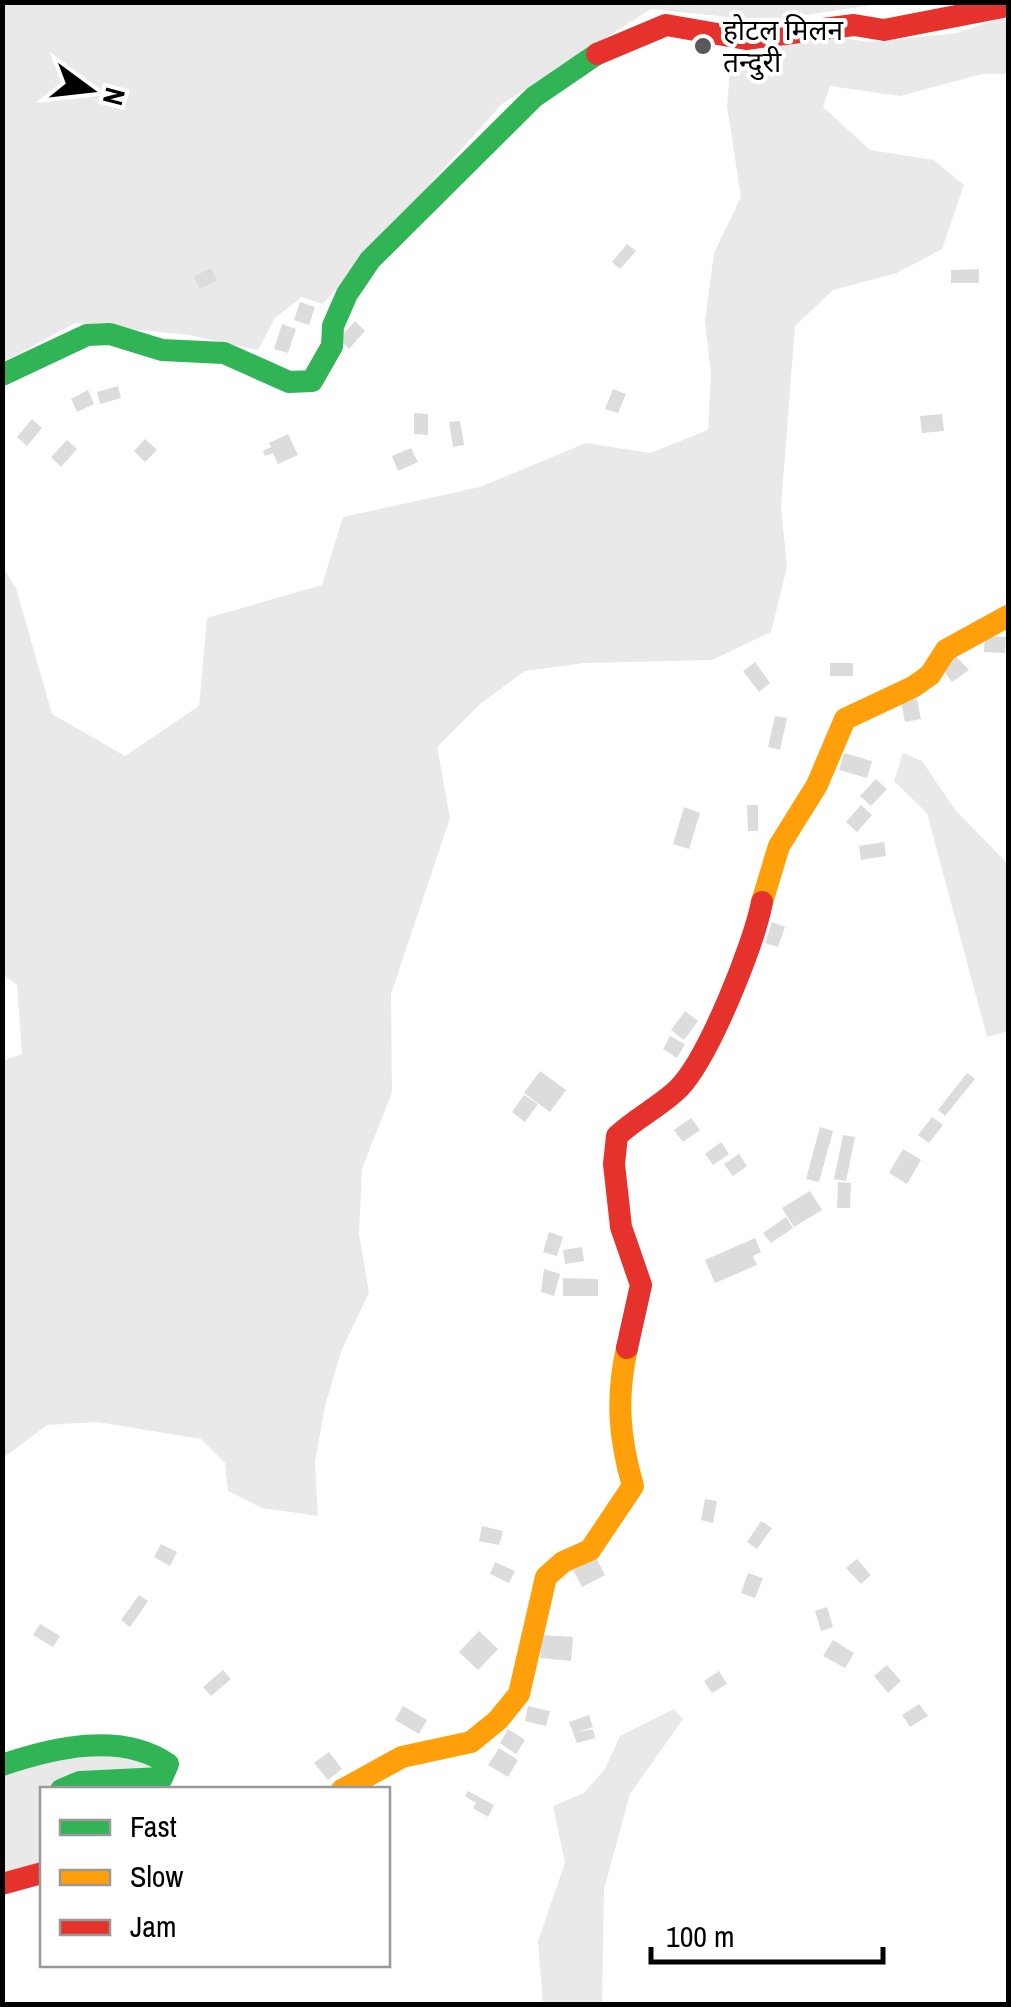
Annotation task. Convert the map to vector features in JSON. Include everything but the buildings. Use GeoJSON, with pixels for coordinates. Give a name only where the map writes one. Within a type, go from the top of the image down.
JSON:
{"type":"FeatureCollection","features":[{"type":"Feature","properties":{"kind":"street"},"geometry":{"type":"LineString","coordinates":[[2,375],[87,335],[110,334],[162,350],[224,353],[288,382],[312,381],[332,346],[333,326],[347,294],[370,260],[534,97],[596,56],[666,25],[746,39],[854,25],[884,30],[1008,6]]}},
{"type":"Feature","properties":{"kind":"street"},"geometry":{"type":"LineString","coordinates":[[347,1787],[402,1757],[471,1742],[519,1694],[537,1602],[546,1578],[563,1562],[590,1550],[634,1486],[621,1444],[618,1389],[642,1285],[622,1227],[614,1164],[616,1136],[640,1113],[678,1089],[695,1065],[756,934],[764,888],[779,846],[816,785],[845,718],[913,686],[930,674],[946,650],[1008,616]]}},
{"type":"Feature","properties":{"kind":"street"},"geometry":{"type":"LineString","coordinates":[[2,1765],[60,1746],[158,1752],[168,1764],[162,1778],[144,1784],[78,1780],[67,1787]]}},
{"type":"Feature","properties":{"kind":"street"},"geometry":{"type":"LineString","coordinates":[[2,1884],[40,1874]]}},
{"type":"Feature","properties":{"kind":"shaded area"},"geometry":{"type":"Polygon","coordinates":[[[3,3],[885,3],[766,21],[651,9],[502,104],[323,304],[302,297],[275,318],[258,350],[189,335],[75,323],[3,362],[3,3]]]}},
{"type":"Feature","properties":{"kind":"shaded area"},"geometry":{"type":"Polygon","coordinates":[[[1000,18],[1008,20],[1008,74],[982,74],[900,96],[830,86],[823,107],[870,150],[934,160],[964,185],[942,249],[897,273],[833,290],[795,326],[781,507],[787,567],[771,632],[712,660],[584,663],[525,671],[481,703],[437,747],[450,818],[391,994],[392,1092],[362,1169],[359,1234],[369,1293],[342,1349],[325,1406],[315,1462],[318,1516],[262,1508],[228,1491],[225,1463],[201,1439],[97,1422],[47,1425],[3,1458],[2,1061],[22,1054],[17,985],[2,973],[2,566],[16,588],[52,714],[125,756],[199,706],[207,618],[322,585],[343,517],[480,487],[586,443],[650,453],[708,430],[711,374],[705,321],[714,253],[741,197],[727,106],[731,58],[782,44],[840,38],[871,42],[957,33],[1000,18]]]}},
{"type":"Feature","properties":{"kind":"shaded area"},"geometry":{"type":"Polygon","coordinates":[[[903,753],[922,761],[956,811],[1008,864],[1008,1031],[987,1037],[927,813],[894,781],[903,753]]]}},
{"type":"Feature","properties":{"kind":"shaded area"},"geometry":{"type":"Polygon","coordinates":[[[674,1709],[683,1719],[630,1794],[604,1889],[602,2004],[543,2004],[538,1941],[565,1863],[553,1806],[584,1793],[605,1769],[620,1736],[674,1709]]]}},
{"type":"Feature","properties":{"kind":"shaded area"},"geometry":{"type":"Polygon","coordinates":[[[87,1754],[151,1761],[155,1773],[40,1787],[40,1863],[3,1877],[3,1776],[46,1756],[87,1754]]]}},
{"type":"Feature","properties":{"kind":"traffic: fast"},"geometry":{"type":"LineString","coordinates":[[2,375],[87,335],[110,334],[162,350],[224,353],[289,382],[312,381],[332,346],[333,326],[347,294],[370,260],[534,97],[597,54]]}},
{"type":"Feature","properties":{"kind":"traffic: fast"},"geometry":{"type":"LineString","coordinates":[[2,1765],[42,1753],[108,1745],[149,1754],[168,1764],[162,1778],[80,1782],[68,1787]]}},
{"type":"Feature","properties":{"kind":"traffic: slow"},"geometry":{"type":"LineString","coordinates":[[762,902],[779,846],[817,785],[845,719],[913,687],[930,675],[946,650],[1008,616]]}},
{"type":"Feature","properties":{"kind":"traffic: slow"},"geometry":{"type":"LineString","coordinates":[[347,1787],[402,1757],[471,1742],[498,1720],[519,1694],[546,1577],[563,1562],[590,1550],[633,1486],[621,1417],[627,1348]]}},
{"type":"Feature","properties":{"kind":"traffic: jam"},"geometry":{"type":"LineString","coordinates":[[597,54],[666,25],[746,39],[854,25],[884,30],[1008,6]]}},
{"type":"Feature","properties":{"kind":"traffic: jam"},"geometry":{"type":"LineString","coordinates":[[627,1348],[641,1285],[621,1227],[614,1164],[617,1136],[672,1094],[691,1073],[729,999],[762,902]]}},
{"type":"Feature","properties":{"kind":"traffic: jam"},"geometry":{"type":"LineString","coordinates":[[2,1884],[40,1874]]}},
{"type":"Feature","properties":{"kind":"place","name":"होटल मिलन तन्दुरी"},"geometry":{"type":"Point","coordinates":[703,46]}}]}
